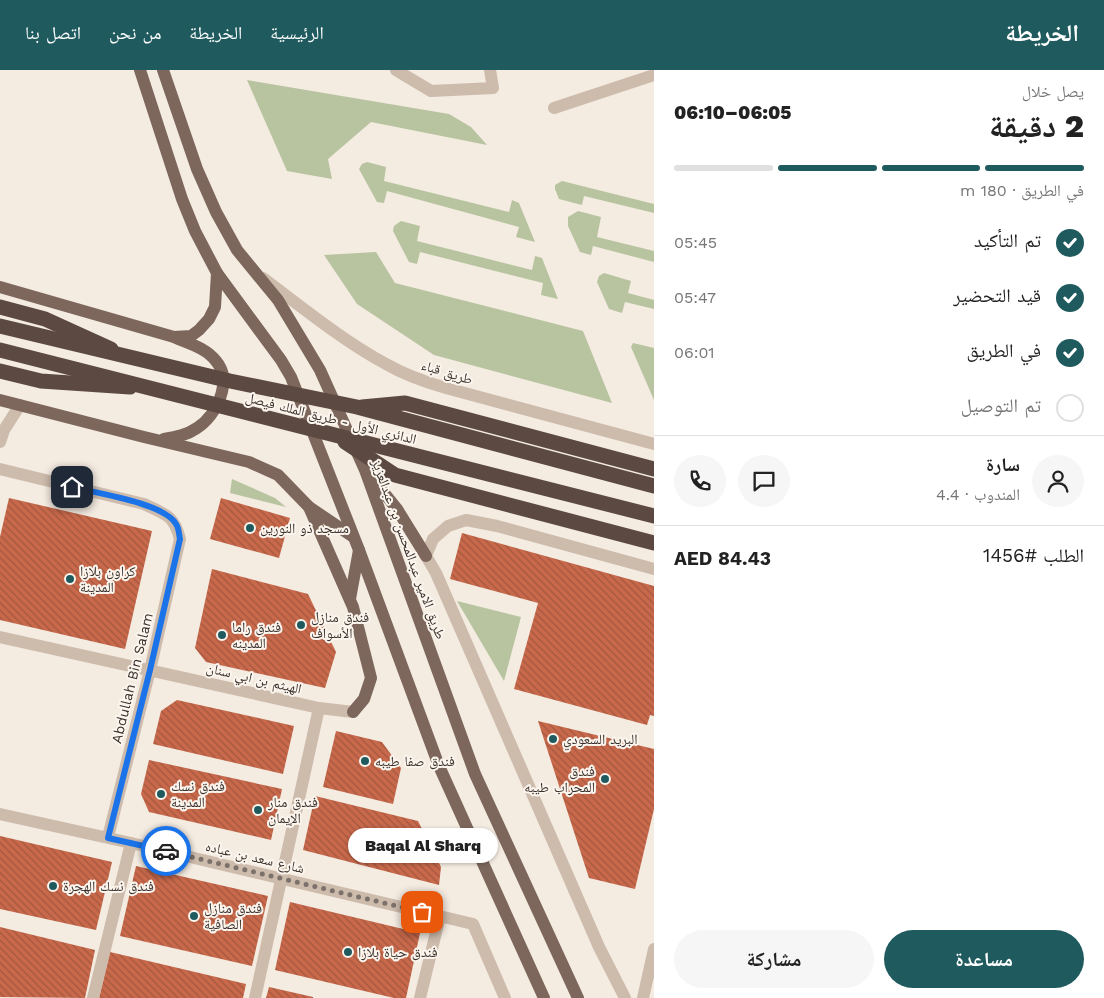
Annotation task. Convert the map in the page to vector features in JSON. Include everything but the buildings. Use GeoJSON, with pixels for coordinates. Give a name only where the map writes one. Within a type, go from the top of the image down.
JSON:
{"type":"FeatureCollection","features":[{"type":"Feature","properties":{"kind":"highway"},"geometry":{"type":"LineString","coordinates":[[0,307],[45,319],[126,356]]}},
{"type":"Feature","properties":{"kind":"highway","name":"الدائري الأول - طريق الملك فيصل"},"geometry":{"type":"LineString","coordinates":[[0,326],[230,381],[357,407],[654,486]]}},
{"type":"Feature","properties":{"kind":"highway","name":"الدائري الأول - طريق الملك فيصل"},"geometry":{"type":"LineString","coordinates":[[0,350],[654,516]]}},
{"type":"Feature","properties":{"kind":"highway"},"geometry":{"type":"LineString","coordinates":[[0,371],[41,381],[151,388]]}},
{"type":"Feature","properties":{"kind":"highway"},"geometry":{"type":"LineString","coordinates":[[357,407],[405,403],[654,469]]}},
{"type":"Feature","properties":{"kind":"highway"},"geometry":{"type":"LineString","coordinates":[[336,436],[395,475],[654,543]]}},
{"type":"Feature","properties":{"kind":"main road"},"geometry":{"type":"LineString","coordinates":[[140,70],[182,199],[195,230],[217,273],[281,360],[291,377],[359,550],[439,766],[544,998]]}},
{"type":"Feature","properties":{"kind":"main road","name":"طريق الامير عبدالمحسن بن عبدالعزيز"},"geometry":{"type":"LineString","coordinates":[[163,70],[197,169],[216,212],[237,250],[278,300],[320,370],[365,470],[475,774],[578,998]]}},
{"type":"Feature","properties":{"kind":"main road"},"geometry":{"type":"LineString","coordinates":[[174,338],[190,336],[199,330],[209,319],[215,307],[217,273]]}},
{"type":"Feature","properties":{"kind":"main road"},"geometry":{"type":"LineString","coordinates":[[0,287],[174,338],[206,351],[216,360],[222,368],[224,378],[220,397],[212,414],[199,427],[182,436],[163,440],[144,437]]}},
{"type":"Feature","properties":{"kind":"main road"},"geometry":{"type":"LineString","coordinates":[[0,400],[249,462],[278,476],[309,507],[352,536]]}},
{"type":"Feature","properties":{"kind":"main road"},"geometry":{"type":"LineString","coordinates":[[365,470],[397,509],[426,556]]}},
{"type":"Feature","properties":{"kind":"main road"},"geometry":{"type":"LineString","coordinates":[[309,507],[350,599],[371,678],[364,699],[353,712]]}},
{"type":"Feature","properties":{"kind":"main road"},"geometry":{"type":"LineString","coordinates":[[350,599],[359,550]]}},
{"type":"Feature","properties":{"kind":"street"},"geometry":{"type":"LineString","coordinates":[[396,70],[431,91],[493,88],[490,70]]}},
{"type":"Feature","properties":{"kind":"street"},"geometry":{"type":"LineString","coordinates":[[554,108],[654,74]]}},
{"type":"Feature","properties":{"kind":"street","name":"طريق قباء"},"geometry":{"type":"LineString","coordinates":[[256,273],[353,344],[386,364],[416,378],[446,388],[649,442]]}},
{"type":"Feature","properties":{"kind":"street"},"geometry":{"type":"LineString","coordinates":[[0,442],[4,430],[20,405]]}},
{"type":"Feature","properties":{"kind":"street"},"geometry":{"type":"LineString","coordinates":[[649,442],[654,433]]}},
{"type":"Feature","properties":{"kind":"street","name":"Abdullah Bin Salam"},"geometry":{"type":"LineString","coordinates":[[0,469],[144,504],[166,514],[177,524],[180,539],[150,670],[108,838]]}},
{"type":"Feature","properties":{"kind":"street"},"geometry":{"type":"LineString","coordinates":[[625,998],[599,946],[436,573],[426,556],[433,539],[448,526],[466,520],[497,526],[654,569]]}},
{"type":"Feature","properties":{"kind":"street","name":"الهيثم بن ابي سنان"},"geometry":{"type":"LineString","coordinates":[[0,637],[319,708],[353,712]]}},
{"type":"Feature","properties":{"kind":"street"},"geometry":{"type":"LineString","coordinates":[[255,998],[319,708]]}},
{"type":"Feature","properties":{"kind":"street","name":"شارع سعد بن عباده"},"geometry":{"type":"LineString","coordinates":[[0,814],[473,924],[506,998]]}},
{"type":"Feature","properties":{"kind":"street"},"geometry":{"type":"LineString","coordinates":[[93,998],[131,843]]}},
{"type":"Feature","properties":{"kind":"street"},"geometry":{"type":"LineString","coordinates":[[420,998],[440,916]]}},
{"type":"Feature","properties":{"kind":"street"},"geometry":{"type":"LineString","coordinates":[[643,998],[654,949]]}},
{"type":"Feature","properties":{"kind":"green space"},"geometry":{"type":"Polygon","coordinates":[[[247,80],[449,114],[471,127],[487,145],[371,122],[328,159],[332,179],[287,171],[247,80]]]}},
{"type":"Feature","properties":{"kind":"green space"},"geometry":{"type":"Polygon","coordinates":[[[367,162],[386,167],[384,181],[509,212],[512,200],[519,203],[535,242],[516,237],[519,227],[387,191],[384,203],[377,202],[359,169],[362,164],[367,162]]]}},
{"type":"Feature","properties":{"kind":"green space"},"geometry":{"type":"Polygon","coordinates":[[[562,181],[654,204],[654,213],[584,196],[582,205],[559,199],[555,185],[562,181]]]}},
{"type":"Feature","properties":{"kind":"green space"},"geometry":{"type":"Polygon","coordinates":[[[578,211],[601,217],[597,237],[654,251],[654,262],[593,246],[591,255],[580,252],[568,226],[568,217],[578,211]]]}},
{"type":"Feature","properties":{"kind":"green space"},"geometry":{"type":"Polygon","coordinates":[[[401,221],[420,226],[417,241],[532,270],[535,256],[542,258],[558,299],[541,295],[543,283],[420,252],[417,264],[409,262],[393,231],[394,226],[401,221]]]}},
{"type":"Feature","properties":{"kind":"green space"},"geometry":{"type":"Polygon","coordinates":[[[376,252],[395,283],[583,331],[612,403],[434,355],[357,304],[324,255],[376,252]]]}},
{"type":"Feature","properties":{"kind":"green space"},"geometry":{"type":"Polygon","coordinates":[[[604,273],[631,281],[628,293],[654,300],[654,309],[625,302],[622,313],[609,309],[597,282],[599,276],[604,273]]]}},
{"type":"Feature","properties":{"kind":"green space"},"geometry":{"type":"Polygon","coordinates":[[[633,343],[654,348],[654,400],[631,347],[633,343]]]}},
{"type":"Feature","properties":{"kind":"green space"},"geometry":{"type":"Polygon","coordinates":[[[232,479],[275,498],[286,507],[230,493],[232,479]]]}},
{"type":"Feature","properties":{"kind":"green space"},"geometry":{"type":"Polygon","coordinates":[[[457,601],[521,617],[504,681],[457,601]]]}},
{"type":"Feature","properties":{"kind":"way so far"},"geometry":{"type":"LineString","coordinates":[[166,851],[422,912]]}},
{"type":"Feature","properties":{"kind":"place","name":"مسجد ذو النورين"},"geometry":{"type":"Point","coordinates":[250,528]}},
{"type":"Feature","properties":{"kind":"place","name":"كراون بلازا المدينة"},"geometry":{"type":"Point","coordinates":[70,579]}},
{"type":"Feature","properties":{"kind":"place","name":"فندق منازل الأسواف"},"geometry":{"type":"Point","coordinates":[301,625]}},
{"type":"Feature","properties":{"kind":"place","name":"فندق راما المدينه"},"geometry":{"type":"Point","coordinates":[222,635]}},
{"type":"Feature","properties":{"kind":"place","name":"البريد السعودي"},"geometry":{"type":"Point","coordinates":[553,739]}},
{"type":"Feature","properties":{"kind":"place","name":"فندق صفا طيبه"},"geometry":{"type":"Point","coordinates":[365,761]}},
{"type":"Feature","properties":{"kind":"place","name":"فندق المحراب طيبه"},"geometry":{"type":"Point","coordinates":[605,779]}},
{"type":"Feature","properties":{"kind":"place","name":"فندق نسك المدينة"},"geometry":{"type":"Point","coordinates":[161,794]}},
{"type":"Feature","properties":{"kind":"place","name":"فندق منار الإيمان"},"geometry":{"type":"Point","coordinates":[258,810]}},
{"type":"Feature","properties":{"kind":"place","name":"فندق نسك الهجرة"},"geometry":{"type":"Point","coordinates":[53,886]}},
{"type":"Feature","properties":{"kind":"place","name":"Baqal Al Sharq"},"geometry":{"type":"Point","coordinates":[422,912]}},
{"type":"Feature","properties":{"kind":"place","name":"فندق منازل الصافية"},"geometry":{"type":"Point","coordinates":[194,916]}},
{"type":"Feature","properties":{"kind":"place","name":"فندق حیاة بلازا"},"geometry":{"type":"Point","coordinates":[348,952]}},
{"type":"Feature","properties":{"kind":"route"},"geometry":{"type":"LineString","coordinates":[[72,487],[144,504],[166,514],[177,524],[180,539],[150,670],[108,838],[166,851]]}}]}
